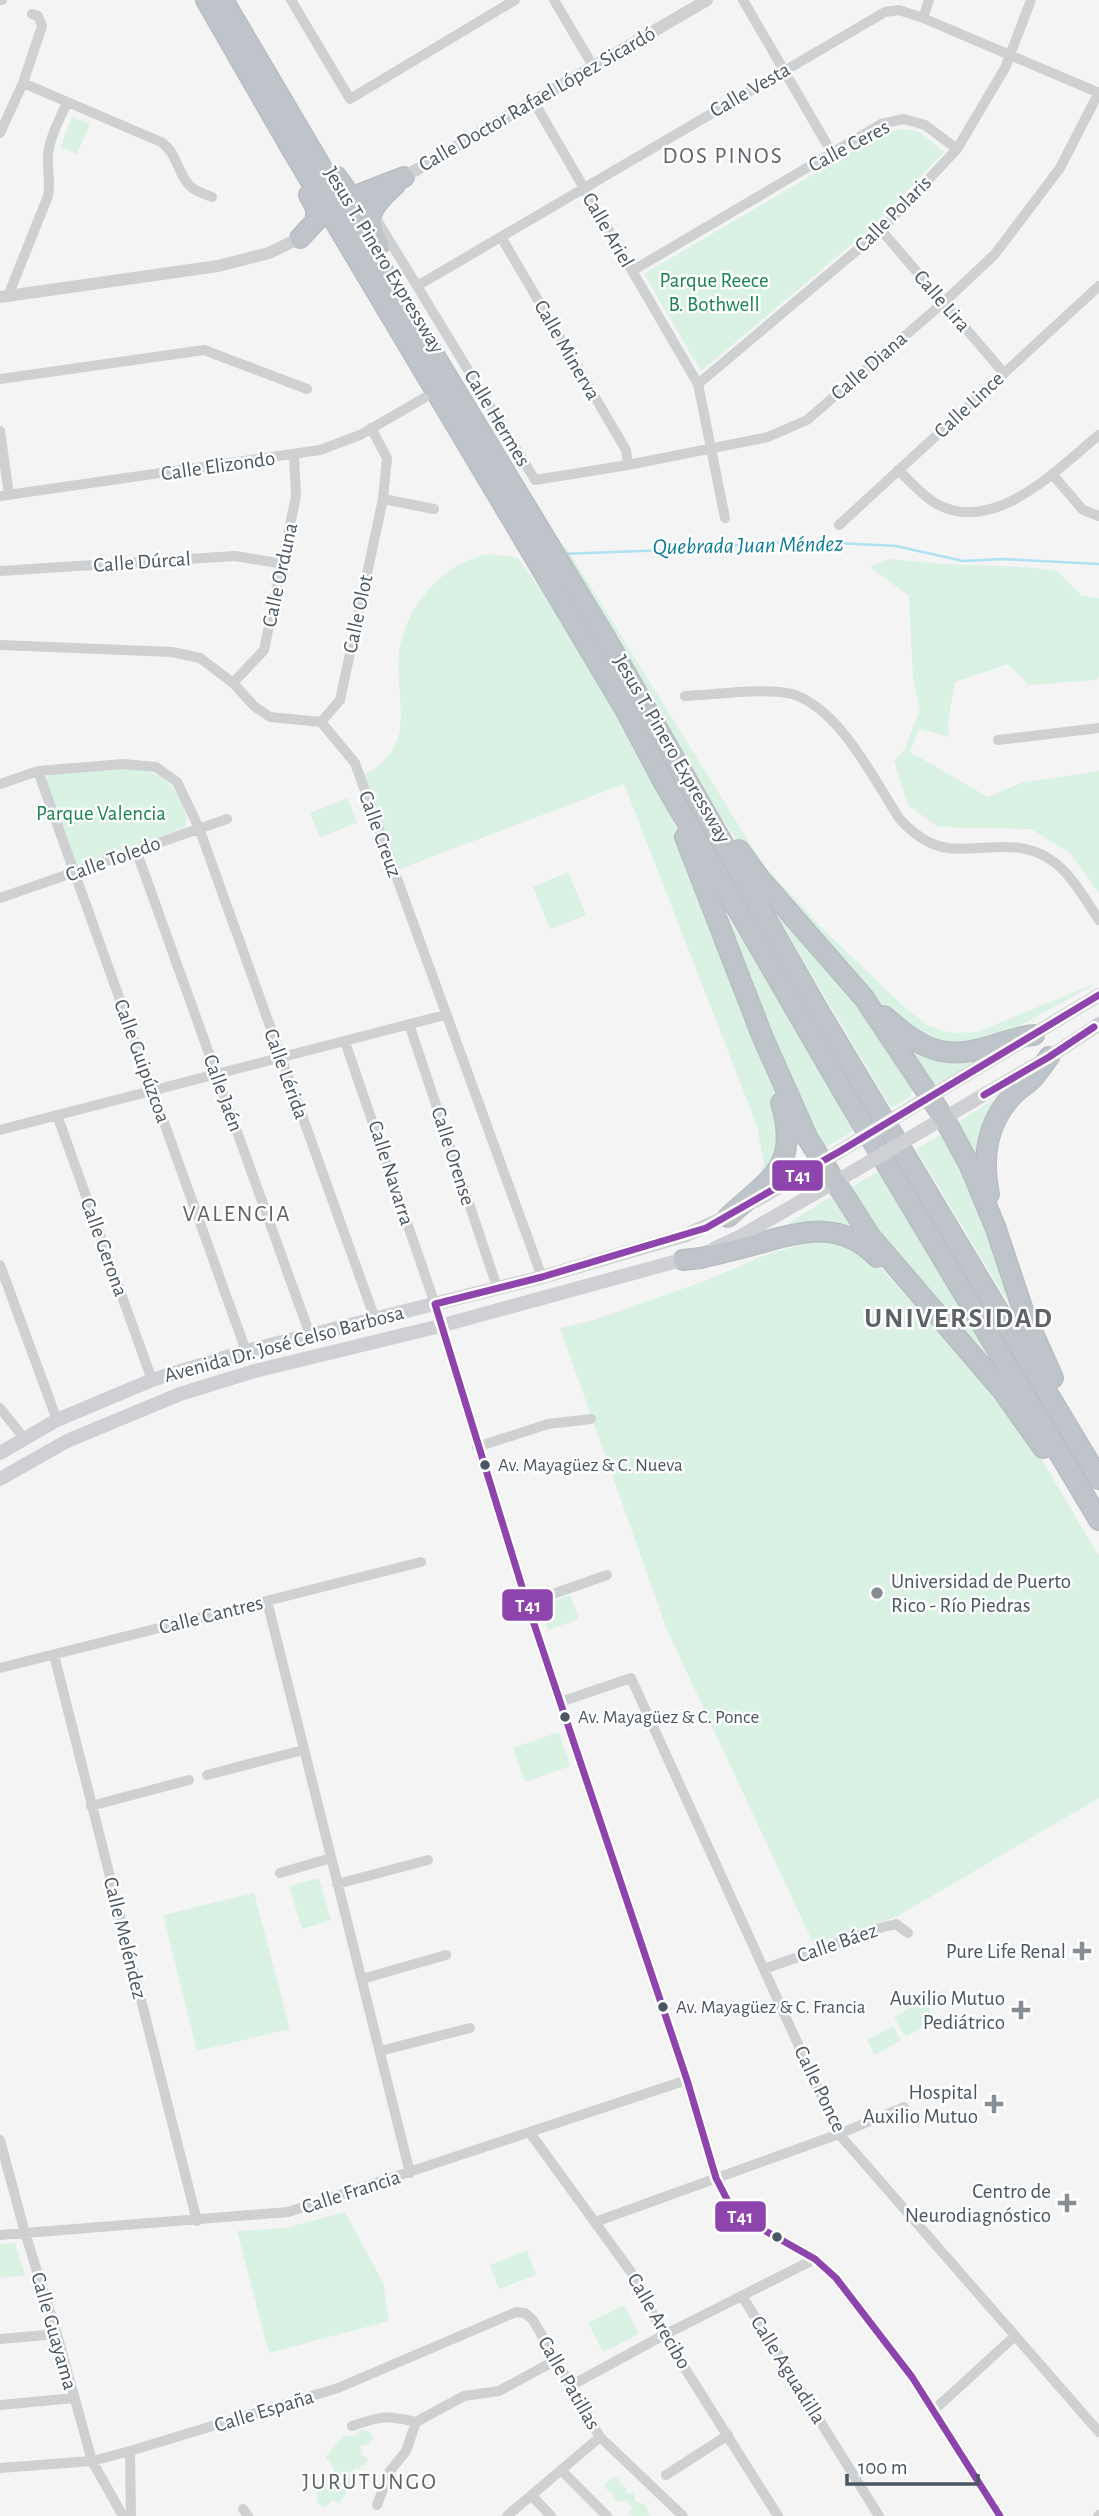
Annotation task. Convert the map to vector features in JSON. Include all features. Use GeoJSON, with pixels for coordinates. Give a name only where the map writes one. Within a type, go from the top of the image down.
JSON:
{"type":"FeatureCollection","features":[{"type":"Feature","properties":{"kind":"highway","name":"Jesus T. Pinero Expressway"},"geometry":{"type":"LineString","coordinates":[[206,0],[298,143],[380,281],[522,536],[625,709],[663,781],[851,1105],[1096,1514]]}},
{"type":"Feature","properties":{"kind":"highway","name":"Jesus T. Pinero Expressway"},"geometry":{"type":"LineString","coordinates":[[223,0],[298,143]]}},
{"type":"Feature","properties":{"kind":"highway"},"geometry":{"type":"LineString","coordinates":[[298,143],[331,169],[352,195],[367,193],[404,177]]}},
{"type":"Feature","properties":{"kind":"highway"},"geometry":{"type":"LineString","coordinates":[[298,143],[304,184],[317,211],[313,226],[300,238]]}},
{"type":"Feature","properties":{"kind":"highway"},"geometry":{"type":"LineString","coordinates":[[300,238],[318,233],[332,236],[352,265],[380,281],[380,247],[371,231],[372,211],[386,193],[404,177]]}},
{"type":"Feature","properties":{"kind":"highway","name":"Jesus T. Pinero Expressway"},"geometry":{"type":"LineString","coordinates":[[380,281],[541,529],[817,1007],[1096,1474]]}},
{"type":"Feature","properties":{"kind":"highway"},"geometry":{"type":"LineString","coordinates":[[683,771],[761,880],[864,998],[944,1118],[970,1166],[996,1229],[1033,1335],[1071,1412],[1096,1474]]}},
{"type":"Feature","properties":{"kind":"highway"},"geometry":{"type":"LineString","coordinates":[[663,781],[763,1038],[796,1117],[822,1162],[870,1236],[1002,1390],[1057,1469],[1096,1514]]}},
{"type":"Feature","properties":{"kind":"highway"},"geometry":{"type":"LineString","coordinates":[[864,998],[913,1041],[934,1049],[953,1053],[976,1051],[1015,1037],[1034,1035]]}},
{"type":"Feature","properties":{"kind":"highway"},"geometry":{"type":"LineString","coordinates":[[728,1217],[771,1179],[785,1155],[786,1119],[763,1038]]}},
{"type":"Feature","properties":{"kind":"highway"},"geometry":{"type":"LineString","coordinates":[[996,1229],[985,1161],[992,1128],[1012,1095],[1031,1079],[1049,1058]]}},
{"type":"Feature","properties":{"kind":"highway"},"geometry":{"type":"LineString","coordinates":[[683,1261],[800,1233],[829,1231],[860,1243],[907,1281]]}},
{"type":"Feature","properties":{"kind":"main road","name":"Avenida Dr. José Celso Barbosa"},"geometry":{"type":"LineString","coordinates":[[0,1453],[57,1420],[152,1380],[246,1351],[542,1277],[686,1235],[728,1217],[1099,995]]}},
{"type":"Feature","properties":{"kind":"main road","name":"Avenida Dr. José Celso Barbosa"},"geometry":{"type":"LineString","coordinates":[[0,1479],[67,1441],[157,1402],[255,1371],[440,1326],[683,1261],[739,1237],[835,1183],[1049,1058],[1099,1024]]}},
{"type":"Feature","properties":{"kind":"street"},"geometry":{"type":"LineString","coordinates":[[291,0],[350,99],[515,0]]}},
{"type":"Feature","properties":{"kind":"street"},"geometry":{"type":"LineString","coordinates":[[554,0],[593,66]]}},
{"type":"Feature","properties":{"kind":"street","name":"Calle Doctor Rafael López Sicardó"},"geometry":{"type":"LineString","coordinates":[[404,177],[707,0]]}},
{"type":"Feature","properties":{"kind":"street"},"geometry":{"type":"LineString","coordinates":[[743,0],[832,153]]}},
{"type":"Feature","properties":{"kind":"street"},"geometry":{"type":"LineString","coordinates":[[923,18],[929,0]]}},
{"type":"Feature","properties":{"kind":"street","name":"Calle Polaris"},"geometry":{"type":"LineString","coordinates":[[698,384],[881,230],[957,149],[1011,55],[1031,0]]}},
{"type":"Feature","properties":{"kind":"street","name":"Calle Vesta"},"geometry":{"type":"LineString","coordinates":[[417,286],[885,12],[899,10],[923,18],[1099,92]]}},
{"type":"Feature","properties":{"kind":"street"},"geometry":{"type":"LineString","coordinates":[[0,132],[23,83],[42,26],[38,16],[32,14]]}},
{"type":"Feature","properties":{"kind":"street"},"geometry":{"type":"LineString","coordinates":[[23,83],[169,147],[185,180],[192,188],[212,197]]}},
{"type":"Feature","properties":{"kind":"street","name":"Calle Diana"},"geometry":{"type":"LineString","coordinates":[[535,481],[768,437],[807,420],[943,303],[995,254],[1060,168],[1099,92]]}},
{"type":"Feature","properties":{"kind":"street"},"geometry":{"type":"LineString","coordinates":[[4,296],[48,196],[49,148],[67,102]]}},
{"type":"Feature","properties":{"kind":"street","name":"Calle Ariel"},"geometry":{"type":"LineString","coordinates":[[534,102],[698,384],[725,518]]}},
{"type":"Feature","properties":{"kind":"street","name":"Calle Ceres"},"geometry":{"type":"LineString","coordinates":[[632,271],[881,124],[904,119],[925,125],[957,149]]}},
{"type":"Feature","properties":{"kind":"street","name":"Calle Hermes"},"geometry":{"type":"LineString","coordinates":[[372,211],[535,481]]}},
{"type":"Feature","properties":{"kind":"street","name":"Calle Lira"},"geometry":{"type":"LineString","coordinates":[[881,230],[1003,372]]}},
{"type":"Feature","properties":{"kind":"street","name":"Calle Minerva"},"geometry":{"type":"LineString","coordinates":[[500,237],[626,450],[628,465]]}},
{"type":"Feature","properties":{"kind":"street"},"geometry":{"type":"LineString","coordinates":[[4,296],[218,266],[269,253],[300,238]]}},
{"type":"Feature","properties":{"kind":"street","name":"Calle Lince"},"geometry":{"type":"LineString","coordinates":[[839,525],[1099,286]]}},
{"type":"Feature","properties":{"kind":"street"},"geometry":{"type":"LineString","coordinates":[[0,379],[204,350],[307,389]]}},
{"type":"Feature","properties":{"kind":"street","name":"Calle Elizondo"},"geometry":{"type":"LineString","coordinates":[[5,495],[294,455],[341,444],[424,398]]}},
{"type":"Feature","properties":{"kind":"street","name":"Calle Olot"},"geometry":{"type":"LineString","coordinates":[[321,722],[340,700],[383,499],[387,458],[372,428]]}},
{"type":"Feature","properties":{"kind":"street"},"geometry":{"type":"LineString","coordinates":[[0,431],[5,495]]}},
{"type":"Feature","properties":{"kind":"street"},"geometry":{"type":"LineString","coordinates":[[898,470],[933,502],[951,510],[973,513],[1016,501],[1099,435]]}},
{"type":"Feature","properties":{"kind":"street","name":"Calle Orduna"},"geometry":{"type":"LineString","coordinates":[[233,683],[264,650],[296,496],[294,455]]}},
{"type":"Feature","properties":{"kind":"street"},"geometry":{"type":"LineString","coordinates":[[1052,474],[1083,510],[1099,516]]}},
{"type":"Feature","properties":{"kind":"street"},"geometry":{"type":"LineString","coordinates":[[383,499],[434,509]]}},
{"type":"Feature","properties":{"kind":"street","name":"Calle Dúrcal"},"geometry":{"type":"LineString","coordinates":[[0,570],[235,556],[284,564]]}},
{"type":"Feature","properties":{"kind":"street"},"geometry":{"type":"LineString","coordinates":[[0,645],[172,652],[200,658],[233,683],[254,706],[270,717],[321,722]]}},
{"type":"Feature","properties":{"kind":"street"},"geometry":{"type":"LineString","coordinates":[[685,696],[790,693],[816,704],[835,721],[899,818],[911,831],[932,844],[948,848],[1006,846],[1036,851],[1051,859],[1064,872],[1099,920]]}},
{"type":"Feature","properties":{"kind":"street","name":"Calle Creuz"},"geometry":{"type":"LineString","coordinates":[[321,722],[355,763],[542,1277]]}},
{"type":"Feature","properties":{"kind":"street"},"geometry":{"type":"LineString","coordinates":[[998,740],[1099,728]]}},
{"type":"Feature","properties":{"kind":"street","name":"Calle Lérida"},"geometry":{"type":"LineString","coordinates":[[0,784],[38,771],[123,764],[156,766],[177,782],[198,828],[375,1319]]}},
{"type":"Feature","properties":{"kind":"street","name":"Calle Guipúzcoa"},"geometry":{"type":"LineString","coordinates":[[38,771],[246,1351]]}},
{"type":"Feature","properties":{"kind":"street","name":"Calle Toledo"},"geometry":{"type":"LineString","coordinates":[[0,898],[227,819]]}},
{"type":"Feature","properties":{"kind":"street","name":"Calle Jaén"},"geometry":{"type":"LineString","coordinates":[[136,850],[310,1335]]}},
{"type":"Feature","properties":{"kind":"street"},"geometry":{"type":"LineString","coordinates":[[0,1130],[445,1015]]}},
{"type":"Feature","properties":{"kind":"street","name":"Calle Orense"},"geometry":{"type":"LineString","coordinates":[[409,1024],[497,1287]]}},
{"type":"Feature","properties":{"kind":"street","name":"Calle Navarra"},"geometry":{"type":"LineString","coordinates":[[345,1042],[435,1304]]}},
{"type":"Feature","properties":{"kind":"street","name":"Calle Gerona"},"geometry":{"type":"LineString","coordinates":[[57,1115],[152,1380]]}},
{"type":"Feature","properties":{"kind":"street"},"geometry":{"type":"LineString","coordinates":[[0,1265],[57,1420]]}},
{"type":"Feature","properties":{"kind":"street"},"geometry":{"type":"LineString","coordinates":[[435,1304],[477,1447],[687,2080],[716,2178],[734,2213],[816,2259],[836,2277],[934,2410],[997,2515]]}},
{"type":"Feature","properties":{"kind":"street"},"geometry":{"type":"LineString","coordinates":[[0,1408],[24,1438]]}},
{"type":"Feature","properties":{"kind":"street"},"geometry":{"type":"LineString","coordinates":[[477,1447],[548,1424],[591,1419]]}},
{"type":"Feature","properties":{"kind":"street","name":"Calle Cantres"},"geometry":{"type":"LineString","coordinates":[[0,1668],[421,1562]]}},
{"type":"Feature","properties":{"kind":"street"},"geometry":{"type":"LineString","coordinates":[[527,1602],[607,1575]]}},
{"type":"Feature","properties":{"kind":"street"},"geometry":{"type":"LineString","coordinates":[[267,1601],[410,2173]]}},
{"type":"Feature","properties":{"kind":"street","name":"Calle Meléndez"},"geometry":{"type":"LineString","coordinates":[[54,1655],[197,2221]]}},
{"type":"Feature","properties":{"kind":"street","name":"Calle Ponce"},"geometry":{"type":"LineString","coordinates":[[560,1702],[631,1678],[839,2134],[1099,2432]]}},
{"type":"Feature","properties":{"kind":"street"},"geometry":{"type":"LineString","coordinates":[[207,1775],[303,1750]]}},
{"type":"Feature","properties":{"kind":"street"},"geometry":{"type":"LineString","coordinates":[[91,1806],[188,1780]]}},
{"type":"Feature","properties":{"kind":"street"},"geometry":{"type":"LineString","coordinates":[[280,1873],[331,1858]]}},
{"type":"Feature","properties":{"kind":"street"},"geometry":{"type":"LineString","coordinates":[[337,1884],[428,1860]]}},
{"type":"Feature","properties":{"kind":"street","name":"Calle Báez"},"geometry":{"type":"LineString","coordinates":[[764,1969],[883,1927],[896,1924],[908,1933]]}},
{"type":"Feature","properties":{"kind":"street"},"geometry":{"type":"LineString","coordinates":[[362,1979],[446,1955]]}},
{"type":"Feature","properties":{"kind":"street"},"geometry":{"type":"LineString","coordinates":[[380,2051],[470,2028]]}},
{"type":"Feature","properties":{"kind":"street","name":"Calle Francia"},"geometry":{"type":"LineString","coordinates":[[0,2235],[288,2212],[687,2080]]}},
{"type":"Feature","properties":{"kind":"street"},"geometry":{"type":"LineString","coordinates":[[595,2222],[839,2134],[904,2107]]}},
{"type":"Feature","properties":{"kind":"street","name":"Calle Arecibo"},"geometry":{"type":"LineString","coordinates":[[530,2133],[631,2272],[664,2335],[779,2516]]}},
{"type":"Feature","properties":{"kind":"street","name":"Calle Guayama"},"geometry":{"type":"LineString","coordinates":[[0,2140],[92,2461],[123,2516]]}},
{"type":"Feature","properties":{"kind":"street"},"geometry":{"type":"LineString","coordinates":[[572,2385],[664,2335],[816,2259]]}},
{"type":"Feature","properties":{"kind":"street","name":"Calle Aguadilla"},"geometry":{"type":"LineString","coordinates":[[742,2296],[879,2516]]}},
{"type":"Feature","properties":{"kind":"street","name":"Calle Patillas"},"geometry":{"type":"LineString","coordinates":[[516,2312],[524,2313],[533,2320],[600,2437],[683,2516]]}},
{"type":"Feature","properties":{"kind":"street","name":"Calle España"},"geometry":{"type":"LineString","coordinates":[[0,2468],[92,2461],[130,2451],[338,2388],[516,2312]]}},
{"type":"Feature","properties":{"kind":"street"},"geometry":{"type":"LineString","coordinates":[[0,2339],[57,2334]]}},
{"type":"Feature","properties":{"kind":"street"},"geometry":{"type":"LineString","coordinates":[[934,2410],[1015,2336]]}},
{"type":"Feature","properties":{"kind":"street"},"geometry":{"type":"LineString","coordinates":[[352,2426],[390,2416],[416,2422],[464,2396],[499,2391],[556,2360]]}},
{"type":"Feature","properties":{"kind":"street"},"geometry":{"type":"LineString","coordinates":[[0,2404],[74,2398]]}},
{"type":"Feature","properties":{"kind":"street"},"geometry":{"type":"LineString","coordinates":[[377,2505],[390,2471],[406,2451],[416,2422]]}},
{"type":"Feature","properties":{"kind":"street"},"geometry":{"type":"LineString","coordinates":[[666,2475],[728,2435]]}},
{"type":"Feature","properties":{"kind":"street"},"geometry":{"type":"LineString","coordinates":[[507,2516],[600,2437]]}},
{"type":"Feature","properties":{"kind":"street"},"geometry":{"type":"LineString","coordinates":[[130,2451],[131,2516]]}},
{"type":"Feature","properties":{"kind":"street"},"geometry":{"type":"LineString","coordinates":[[562,2471],[607,2516]]}},
{"type":"Feature","properties":{"kind":"street"},"geometry":{"type":"LineString","coordinates":[[532,2496],[551,2516]]}},
{"type":"Feature","properties":{"kind":"green space"},"geometry":{"type":"Polygon","coordinates":[[[72,117],[90,124],[77,154],[60,147],[72,117]]]}},
{"type":"Feature","properties":{"kind":"green space","name":"Parque Reece B. Bothwell"},"geometry":{"type":"Polygon","coordinates":[[[903,129],[920,132],[944,152],[875,225],[701,371],[644,274],[883,133],[903,129]]]}},
{"type":"Feature","properties":{"kind":"green space"},"geometry":{"type":"Polygon","coordinates":[[[560,547],[566,547],[764,866],[824,930],[901,1004],[927,1025],[950,1033],[977,1032],[1099,982],[1014,1029],[965,1047],[929,1040],[896,1018],[816,936],[757,870],[721,817],[560,547]]]}},
{"type":"Feature","properties":{"kind":"green space"},"geometry":{"type":"Polygon","coordinates":[[[490,554],[518,558],[560,617],[631,738],[665,803],[698,878],[782,1110],[784,1147],[754,1186],[764,1163],[757,1126],[624,784],[397,870],[363,775],[380,764],[392,751],[398,737],[401,707],[399,655],[402,636],[413,611],[436,582],[465,562],[490,554]]]}},
{"type":"Feature","properties":{"kind":"green space"},"geometry":{"type":"Polygon","coordinates":[[[890,559],[1057,571],[1081,595],[1099,598],[1099,676],[1096,680],[1029,685],[1008,664],[955,682],[948,721],[949,737],[919,729],[910,752],[988,797],[1021,783],[1099,771],[1099,893],[1070,853],[1031,829],[938,827],[908,805],[894,761],[905,749],[920,709],[913,679],[909,596],[870,567],[890,559]]]}},
{"type":"Feature","properties":{"kind":"green space","name":"Parque Valencia"},"geometry":{"type":"Polygon","coordinates":[[[125,767],[145,770],[168,782],[179,797],[187,818],[186,825],[184,828],[77,865],[44,782],[49,775],[125,767]]]}},
{"type":"Feature","properties":{"kind":"green space"},"geometry":{"type":"Polygon","coordinates":[[[348,798],[357,823],[320,837],[310,813],[348,798]]]}},
{"type":"Feature","properties":{"kind":"green space"},"geometry":{"type":"Polygon","coordinates":[[[568,872],[586,915],[550,929],[533,887],[568,872]]]}},
{"type":"Feature","properties":{"kind":"green space"},"geometry":{"type":"Polygon","coordinates":[[[764,894],[767,894],[889,1047],[913,1088],[910,1097],[891,1108],[764,894]]]}},
{"type":"Feature","properties":{"kind":"green space"},"geometry":{"type":"Polygon","coordinates":[[[725,912],[855,1130],[826,1147],[823,1147],[804,1115],[722,913],[725,912]]]}},
{"type":"Feature","properties":{"kind":"green space"},"geometry":{"type":"Polygon","coordinates":[[[905,1043],[977,1060],[938,1083],[932,1083],[905,1043]]]}},
{"type":"Feature","properties":{"kind":"green space"},"geometry":{"type":"Polygon","coordinates":[[[1018,1084],[979,1164],[957,1123],[1018,1084]]]}},
{"type":"Feature","properties":{"kind":"green space"},"geometry":{"type":"Polygon","coordinates":[[[944,1135],[963,1169],[1021,1311],[1016,1316],[916,1149],[944,1135]]]}},
{"type":"Feature","properties":{"kind":"green space"},"geometry":{"type":"Polygon","coordinates":[[[879,1171],[1005,1381],[881,1241],[850,1188],[879,1171]]]}},
{"type":"Feature","properties":{"kind":"green space"},"geometry":{"type":"Polygon","coordinates":[[[830,1197],[837,1201],[862,1237],[770,1235],[830,1197]]]}},
{"type":"Feature","properties":{"kind":"green space","name":"Universidad de Puerto Rico - Río Piedras"},"geometry":{"type":"Polygon","coordinates":[[[834,1238],[876,1263],[1008,1403],[1099,1556],[1099,1798],[896,1917],[814,1945],[667,1630],[560,1328],[594,1320],[710,1279],[760,1257],[805,1243],[834,1238]]]}},
{"type":"Feature","properties":{"kind":"green space"},"geometry":{"type":"Polygon","coordinates":[[[570,1595],[579,1619],[548,1630],[541,1605],[570,1595]]]}},
{"type":"Feature","properties":{"kind":"green space"},"geometry":{"type":"Polygon","coordinates":[[[559,1732],[570,1766],[525,1782],[513,1748],[559,1732]]]}},
{"type":"Feature","properties":{"kind":"green space"},"geometry":{"type":"Polygon","coordinates":[[[319,1878],[331,1920],[302,1929],[289,1886],[319,1878]]]}},
{"type":"Feature","properties":{"kind":"green space"},"geometry":{"type":"Polygon","coordinates":[[[254,1893],[290,2029],[197,2051],[163,1915],[254,1893]]]}},
{"type":"Feature","properties":{"kind":"green space"},"geometry":{"type":"Polygon","coordinates":[[[924,1999],[936,2019],[906,2037],[894,2017],[924,1999]]]}},
{"type":"Feature","properties":{"kind":"green space"},"geometry":{"type":"Polygon","coordinates":[[[893,2026],[901,2040],[875,2055],[867,2040],[893,2026]]]}},
{"type":"Feature","properties":{"kind":"green space"},"geometry":{"type":"Polygon","coordinates":[[[345,2212],[383,2283],[389,2321],[269,2353],[237,2231],[285,2228],[345,2212]]]}},
{"type":"Feature","properties":{"kind":"green space"},"geometry":{"type":"Polygon","coordinates":[[[15,2243],[25,2275],[0,2278],[0,2244],[15,2243]]]}},
{"type":"Feature","properties":{"kind":"green space"},"geometry":{"type":"Polygon","coordinates":[[[527,2250],[536,2275],[499,2289],[490,2265],[527,2250]]]}},
{"type":"Feature","properties":{"kind":"green space"},"geometry":{"type":"Polygon","coordinates":[[[624,2305],[639,2334],[603,2352],[588,2323],[624,2305]]]}},
{"type":"Feature","properties":{"kind":"green space"},"geometry":{"type":"Polygon","coordinates":[[[362,2429],[370,2432],[374,2438],[360,2448],[360,2453],[369,2460],[359,2469],[355,2468],[350,2476],[356,2483],[339,2504],[333,2500],[325,2507],[318,2504],[318,2488],[334,2469],[327,2455],[343,2436],[355,2436],[362,2429]]]}},
{"type":"Feature","properties":{"kind":"green space"},"geometry":{"type":"Polygon","coordinates":[[[615,2476],[627,2489],[626,2492],[634,2494],[636,2502],[644,2504],[648,2510],[646,2513],[652,2516],[633,2516],[629,2512],[633,2510],[632,2506],[625,2500],[618,2502],[612,2496],[613,2492],[608,2491],[604,2485],[615,2476]]]}},
{"type":"Feature","properties":{"kind":"waterway","name":"Quebrada Juan Méndez"},"geometry":{"type":"LineString","coordinates":[[562,554],[798,541],[896,546],[963,561],[1003,559],[1099,564]]}},
{"type":"Feature","properties":{"kind":"transit line","name":"T41"},"geometry":{"type":"LineString","coordinates":[[1000,2516],[912,2377],[836,2278],[815,2259],[734,2213],[716,2178],[687,2080],[527,1603],[435,1304],[542,1277],[706,1228],[842,1150],[1099,995]]}},
{"type":"Feature","properties":{"kind":"transit line","name":"T41"},"geometry":{"type":"LineString","coordinates":[[984,1095],[1094,1027]]}},
{"type":"Feature","properties":{"kind":"place","name":"Av. Mayagüez & C. Nueva"},"geometry":{"type":"Point","coordinates":[485,1465]}},
{"type":"Feature","properties":{"kind":"place","name":"Universidad de Puerto Rico - Río Piedras"},"geometry":{"type":"Point","coordinates":[877,1593]}},
{"type":"Feature","properties":{"kind":"place","name":"Av. Mayagüez & C. Ponce"},"geometry":{"type":"Point","coordinates":[565,1717]}},
{"type":"Feature","properties":{"kind":"place","name":"Pure Life Renal"},"geometry":{"type":"Point","coordinates":[1082,1951]}},
{"type":"Feature","properties":{"kind":"place","name":"Av. Mayagüez & C. Francia"},"geometry":{"type":"Point","coordinates":[663,2007]}},
{"type":"Feature","properties":{"kind":"place","name":"Auxilio Mutuo Pediátrico"},"geometry":{"type":"Point","coordinates":[1021,2010]}},
{"type":"Feature","properties":{"kind":"place","name":"Hospital Auxilio Mutuo"},"geometry":{"type":"Point","coordinates":[994,2104]}},
{"type":"Feature","properties":{"kind":"place","name":"Centro de Neurodiagnóstico"},"geometry":{"type":"Point","coordinates":[1067,2203]}},
{"type":"Feature","properties":{"kind":"district","name":"DOS PINOS"},"geometry":{"type":"Point","coordinates":[723,156]}},
{"type":"Feature","properties":{"kind":"district","name":"VALENCIA"},"geometry":{"type":"Point","coordinates":[237,1214]}},
{"type":"Feature","properties":{"kind":"district","name":"UNIVERSIDAD"},"geometry":{"type":"Point","coordinates":[959,1319]}},
{"type":"Feature","properties":{"kind":"district","name":"JURUTUNGO"},"geometry":{"type":"Point","coordinates":[370,2482]}}]}
